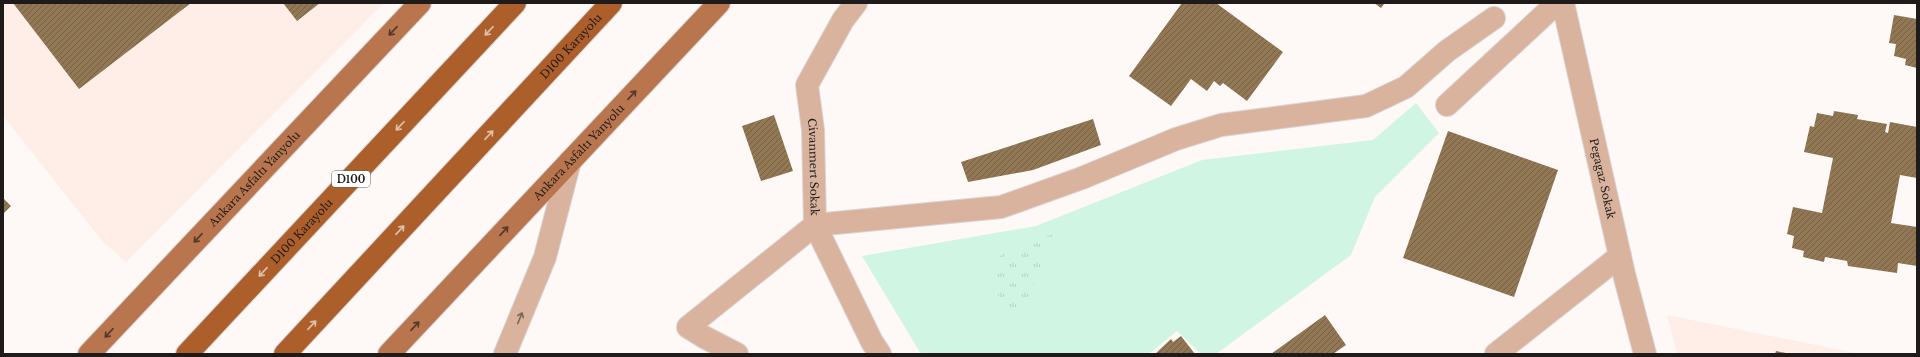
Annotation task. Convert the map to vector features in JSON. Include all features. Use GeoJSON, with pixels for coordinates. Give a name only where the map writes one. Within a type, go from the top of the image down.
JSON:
{"type":"FeatureCollection","features":[{"type":"Feature","properties":{"kind":"highway","name":"D100 Karayolu"},"geometry":{"type":"LineString","coordinates":[[187,354],[515,3]]}},
{"type":"Feature","properties":{"kind":"highway","name":"D100 Karayolu"},"geometry":{"type":"LineString","coordinates":[[285,354],[611,3]]}},
{"type":"Feature","properties":{"kind":"main road","name":"Ankara Asfaltı Yanyolu"},"geometry":{"type":"LineString","coordinates":[[89,354],[420,3]]}},
{"type":"Feature","properties":{"kind":"main road","name":"Ankara Asfaltı Yanyolu"},"geometry":{"type":"LineString","coordinates":[[388,354],[719,3]]}},
{"type":"Feature","properties":{"kind":"street","name":"Civanmert Sokak"},"geometry":{"type":"LineString","coordinates":[[856,3],[843,20],[807,85],[813,130],[815,225],[872,342],[880,354]]}},
{"type":"Feature","properties":{"kind":"street"},"geometry":{"type":"LineString","coordinates":[[1447,105],[1556,3]]}},
{"type":"Feature","properties":{"kind":"street","name":"Pegagaz Sokak"},"geometry":{"type":"LineString","coordinates":[[1563,3],[1620,256],[1645,354]]}},
{"type":"Feature","properties":{"kind":"street"},"geometry":{"type":"LineString","coordinates":[[737,354],[688,327],[815,225],[1001,207],[1082,178],[1176,139],[1222,125],[1366,106],[1406,87],[1447,51],[1494,18]]}},
{"type":"Feature","properties":{"kind":"street"},"geometry":{"type":"LineString","coordinates":[[505,354],[545,257],[570,161]]}},
{"type":"Feature","properties":{"kind":"street"},"geometry":{"type":"LineString","coordinates":[[1496,354],[1620,256]]}},
{"type":"Feature","properties":{"kind":"shaded area"},"geometry":{"type":"Polygon","coordinates":[[[3,3],[384,3],[126,262],[103,242],[3,116],[3,3]]]}},
{"type":"Feature","properties":{"kind":"shaded area"},"geometry":{"type":"Polygon","coordinates":[[[1667,315],[1861,354],[1677,354],[1667,315]]]}},
{"type":"Feature","properties":{"kind":"green space"},"geometry":{"type":"Polygon","coordinates":[[[1416,103],[1439,133],[1375,197],[1351,255],[1216,354],[1201,354],[1177,331],[1149,354],[921,354],[862,256],[1036,226],[1202,160],[1373,140],[1416,103]]]}},
{"type":"Feature","properties":{"kind":"green space"},"geometry":{"type":"Polygon","coordinates":[[[1054,234],[1024,312],[1011,312],[992,285],[991,271],[995,262],[1012,248],[1054,234]]]}},
{"type":"Feature","properties":{"kind":"building"},"geometry":{"type":"Polygon","coordinates":[[[13,3],[191,3],[79,89],[13,3]]]}},
{"type":"Feature","properties":{"kind":"building"},"geometry":{"type":"Polygon","coordinates":[[[283,3],[320,3],[297,21],[283,3]]]}},
{"type":"Feature","properties":{"kind":"building"},"geometry":{"type":"Polygon","coordinates":[[[1182,3],[1216,3],[1283,52],[1247,101],[1223,83],[1220,86],[1214,81],[1207,91],[1191,79],[1171,106],[1129,76],[1182,3]]]}},
{"type":"Feature","properties":{"kind":"building"},"geometry":{"type":"Polygon","coordinates":[[[1374,3],[1385,3],[1381,8],[1374,3]]]}},
{"type":"Feature","properties":{"kind":"building"},"geometry":{"type":"Polygon","coordinates":[[[1894,15],[1917,19],[1917,68],[1905,65],[1906,59],[1894,56],[1896,44],[1889,43],[1894,15]]]}},
{"type":"Feature","properties":{"kind":"building"},"geometry":{"type":"Polygon","coordinates":[[[1834,111],[1858,115],[1857,119],[1887,124],[1885,132],[1888,133],[1890,122],[1917,127],[1917,178],[1900,175],[1891,223],[1917,227],[1917,266],[1898,263],[1897,273],[1848,266],[1847,261],[1825,257],[1824,262],[1803,257],[1804,251],[1792,248],[1794,236],[1787,234],[1793,207],[1822,213],[1833,158],[1804,152],[1810,126],[1814,127],[1817,113],[1833,116],[1834,111]]]}},
{"type":"Feature","properties":{"kind":"building"},"geometry":{"type":"Polygon","coordinates":[[[774,115],[793,171],[761,181],[742,126],[774,115]]]}},
{"type":"Feature","properties":{"kind":"building"},"geometry":{"type":"Polygon","coordinates":[[[1093,119],[1101,145],[1033,170],[968,182],[961,162],[1093,119]]]}},
{"type":"Feature","properties":{"kind":"building"},"geometry":{"type":"Polygon","coordinates":[[[1448,131],[1558,170],[1514,297],[1403,258],[1448,131]]]}},
{"type":"Feature","properties":{"kind":"building"},"geometry":{"type":"Polygon","coordinates":[[[3,198],[11,206],[3,214],[3,198]]]}},
{"type":"Feature","properties":{"kind":"building"},"geometry":{"type":"Polygon","coordinates":[[[1325,315],[1346,345],[1333,354],[1271,354],[1325,315]]]}},
{"type":"Feature","properties":{"kind":"building"},"geometry":{"type":"Polygon","coordinates":[[[1181,336],[1195,354],[1155,354],[1171,339],[1173,342],[1181,336]]]}},
{"type":"Feature","properties":{"kind":"building"},"geometry":{"type":"Polygon","coordinates":[[[1776,351],[1786,353],[1786,354],[1775,354],[1776,351]]]}}]}
